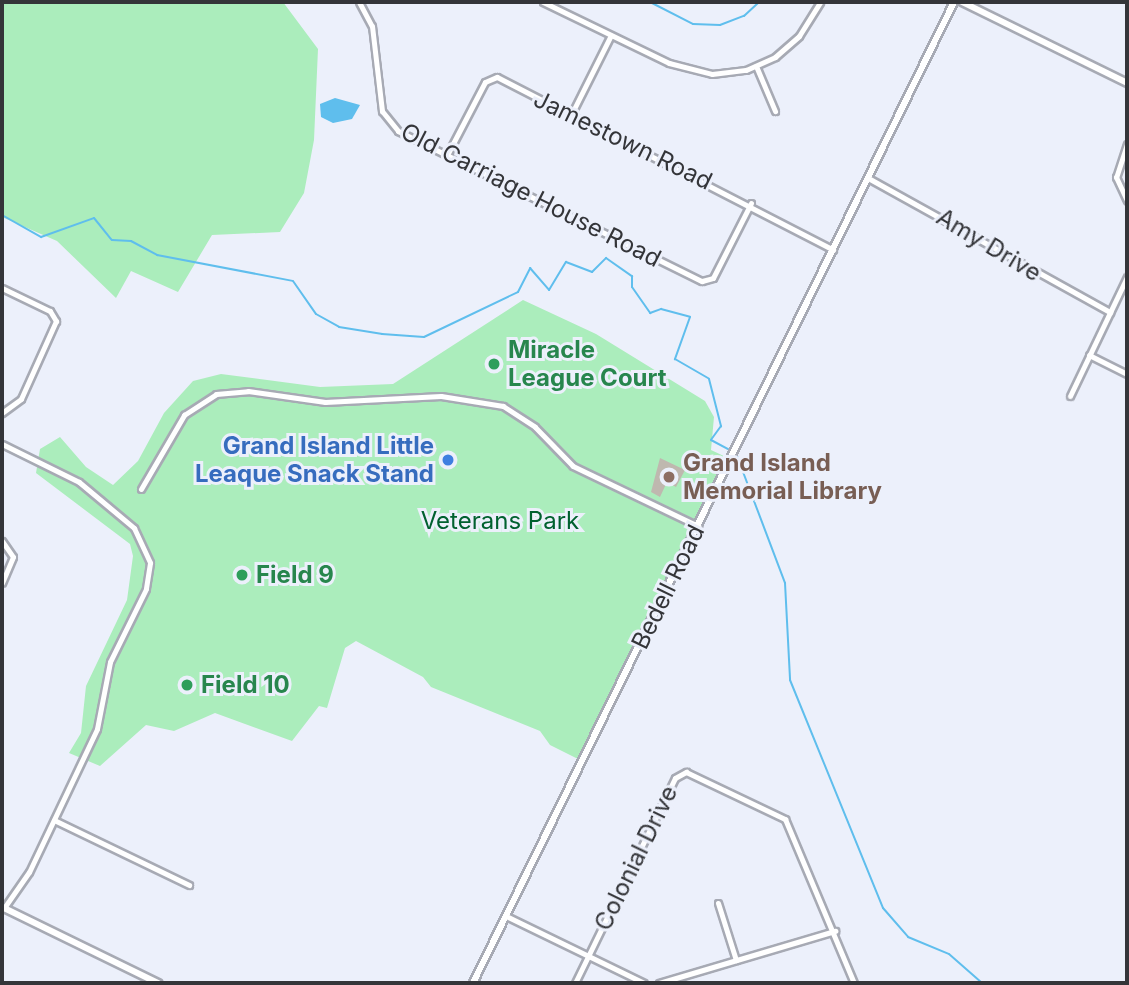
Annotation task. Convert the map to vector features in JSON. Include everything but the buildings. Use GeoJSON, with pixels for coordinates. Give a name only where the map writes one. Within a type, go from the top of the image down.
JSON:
{"type":"FeatureCollection","features":[{"type":"Feature","properties":{"kind":"street","name":"Old Carriage House Road"},"geometry":{"type":"LineString","coordinates":[[359,2],[372,26],[379,99],[387,121],[447,155],[702,281],[713,278],[751,203]]}},
{"type":"Feature","properties":{"kind":"street"},"geometry":{"type":"LineString","coordinates":[[544,2],[690,71],[723,74],[756,66],[791,44],[820,2]]}},
{"type":"Feature","properties":{"kind":"street","name":"Bedell Road"},"geometry":{"type":"LineString","coordinates":[[473,983],[954,2]]}},
{"type":"Feature","properties":{"kind":"street"},"geometry":{"type":"LineString","coordinates":[[962,2],[1127,83]]}},
{"type":"Feature","properties":{"kind":"street"},"geometry":{"type":"LineString","coordinates":[[571,115],[611,35]]}},
{"type":"Feature","properties":{"kind":"street"},"geometry":{"type":"LineString","coordinates":[[756,66],[775,111]]}},
{"type":"Feature","properties":{"kind":"street","name":"Jamestown Road"},"geometry":{"type":"LineString","coordinates":[[447,155],[485,82],[497,78],[751,203],[833,250]]}},
{"type":"Feature","properties":{"kind":"street"},"geometry":{"type":"LineString","coordinates":[[1127,144],[1116,170],[1127,201]]}},
{"type":"Feature","properties":{"kind":"street","name":"Amy Drive"},"geometry":{"type":"LineString","coordinates":[[868,178],[1110,312]]}},
{"type":"Feature","properties":{"kind":"street"},"geometry":{"type":"LineString","coordinates":[[1070,396],[1127,277]]}},
{"type":"Feature","properties":{"kind":"street"},"geometry":{"type":"LineString","coordinates":[[2,288],[50,311],[56,321],[21,399],[2,413]]}},
{"type":"Feature","properties":{"kind":"street"},"geometry":{"type":"LineString","coordinates":[[1089,355],[1127,374]]}},
{"type":"Feature","properties":{"kind":"street"},"geometry":{"type":"LineString","coordinates":[[141,489],[184,415],[216,394],[248,391],[325,402],[441,396],[503,406],[535,427],[573,466],[698,526]]}},
{"type":"Feature","properties":{"kind":"street"},"geometry":{"type":"LineString","coordinates":[[2,444],[79,482],[134,528],[150,563],[146,589],[110,662],[97,729],[54,820],[3,908],[158,983]]}},
{"type":"Feature","properties":{"kind":"street"},"geometry":{"type":"LineString","coordinates":[[2,541],[13,556],[2,583]]}},
{"type":"Feature","properties":{"kind":"street","name":"Colonial Drive"},"geometry":{"type":"LineString","coordinates":[[575,983],[675,778],[686,772],[785,819],[835,931],[854,983]]}},
{"type":"Feature","properties":{"kind":"street"},"geometry":{"type":"LineString","coordinates":[[54,820],[189,885]]}},
{"type":"Feature","properties":{"kind":"street"},"geometry":{"type":"LineString","coordinates":[[718,903],[736,960]]}},
{"type":"Feature","properties":{"kind":"street"},"geometry":{"type":"LineString","coordinates":[[506,916],[644,983]]}},
{"type":"Feature","properties":{"kind":"street"},"geometry":{"type":"LineString","coordinates":[[659,983],[835,931]]}},
{"type":"Feature","properties":{"kind":"green space"},"geometry":{"type":"Polygon","coordinates":[[[2,2],[283,2],[318,49],[314,140],[304,193],[280,232],[212,235],[178,292],[131,271],[116,298],[57,241],[2,217],[2,2]]]}},
{"type":"Feature","properties":{"kind":"green space","name":"Veterans Park"},"geometry":{"type":"Polygon","coordinates":[[[523,300],[596,334],[705,401],[714,417],[711,450],[726,457],[578,759],[550,745],[540,731],[431,687],[423,677],[356,641],[345,648],[327,708],[319,706],[292,741],[215,713],[174,731],[146,725],[100,766],[69,753],[81,733],[86,686],[127,600],[133,556],[130,544],[36,473],[40,449],[60,437],[86,467],[113,485],[138,461],[164,413],[193,381],[221,374],[320,387],[393,384],[523,300]]]}},
{"type":"Feature","properties":{"kind":"water"},"geometry":{"type":"Polygon","coordinates":[[[335,98],[360,105],[352,119],[333,123],[321,117],[320,104],[335,98]]]}},
{"type":"Feature","properties":{"kind":"waterway"},"geometry":{"type":"LineString","coordinates":[[650,2],[693,24],[720,25],[744,16],[759,2]]}},
{"type":"Feature","properties":{"kind":"waterway"},"geometry":{"type":"LineString","coordinates":[[2,215],[41,237],[94,218],[112,240],[131,241],[157,255],[293,281],[316,314],[339,327],[424,337],[518,292],[530,268],[549,290],[566,262],[592,272],[606,258],[632,276],[632,287],[650,313],[661,309],[690,317],[675,359],[709,379],[721,426],[711,440],[730,450]]}},
{"type":"Feature","properties":{"kind":"waterway"},"geometry":{"type":"LineString","coordinates":[[737,456],[785,583],[790,680],[883,908],[908,937],[949,954],[982,983]]}},
{"type":"Feature","properties":{"kind":"place","name":"Miracle League Court"},"geometry":{"type":"Point","coordinates":[494,364]}},
{"type":"Feature","properties":{"kind":"place","name":"Grand Island Little Leaque Snack Stand"},"geometry":{"type":"Point","coordinates":[448,460]}},
{"type":"Feature","properties":{"kind":"place","name":"Grand Island Memorial Library"},"geometry":{"type":"Point","coordinates":[669,477]}},
{"type":"Feature","properties":{"kind":"place","name":"Field 9"},"geometry":{"type":"Point","coordinates":[242,575]}},
{"type":"Feature","properties":{"kind":"place","name":"Field 10"},"geometry":{"type":"Point","coordinates":[187,685]}}]}
